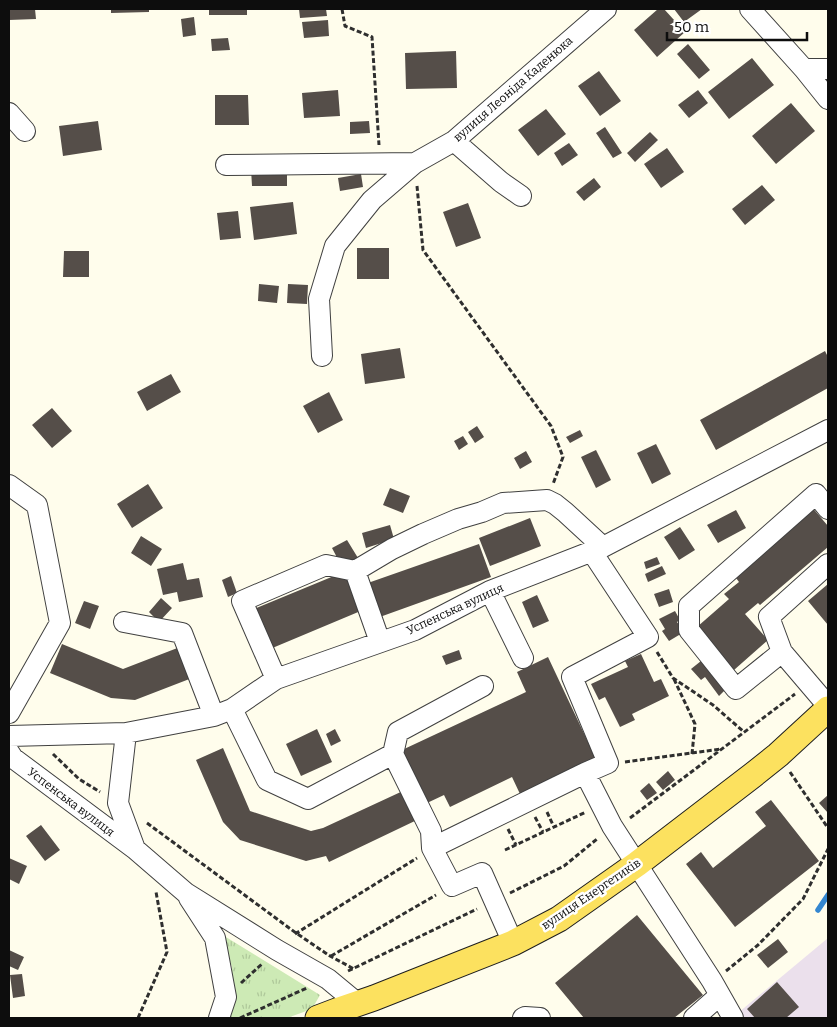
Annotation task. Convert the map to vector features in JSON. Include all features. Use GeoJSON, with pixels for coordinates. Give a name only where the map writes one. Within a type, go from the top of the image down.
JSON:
{"type":"FeatureCollection","features":[{"type":"Feature","properties":{"kind":"main road","name":"вулиця Енергетиків"},"geometry":{"type":"LineString","coordinates":[[339,1012],[513,944],[559,919],[637,864],[778,755],[828,708]]}},
{"type":"Feature","properties":{"kind":"street","name":"вулиця Леоніда Каденюка"},"geometry":{"type":"LineString","coordinates":[[322,356],[319,299],[335,246],[372,200],[415,163],[454,141],[606,9]]}},
{"type":"Feature","properties":{"kind":"street"},"geometry":{"type":"LineString","coordinates":[[750,9],[804,69],[828,99]]}},
{"type":"Feature","properties":{"kind":"street"},"geometry":{"type":"LineString","coordinates":[[804,69],[828,69]]}},
{"type":"Feature","properties":{"kind":"street"},"geometry":{"type":"LineString","coordinates":[[9,113],[25,132]]}},
{"type":"Feature","properties":{"kind":"street"},"geometry":{"type":"LineString","coordinates":[[454,141],[501,182],[521,196]]}},
{"type":"Feature","properties":{"kind":"street","name":"вулиця Леоніда Каденюка"},"geometry":{"type":"LineString","coordinates":[[226,165],[415,163]]}},
{"type":"Feature","properties":{"kind":"street","name":"Успенська вулиця"},"geometry":{"type":"LineString","coordinates":[[142,856],[118,803],[126,733],[223,712],[276,679],[415,630],[490,591],[598,550],[828,430]]}},
{"type":"Feature","properties":{"kind":"street"},"geometry":{"type":"LineString","coordinates":[[9,485],[37,505],[60,623],[9,712]]}},
{"type":"Feature","properties":{"kind":"street"},"geometry":{"type":"LineString","coordinates":[[782,652],[736,689],[689,630],[689,606],[816,494],[828,509]]}},
{"type":"Feature","properties":{"kind":"street"},"geometry":{"type":"LineString","coordinates":[[276,679],[242,601],[326,565],[355,571],[392,549],[423,534],[503,503],[547,500],[565,512],[598,550],[648,637],[572,678],[608,763],[432,848]]}},
{"type":"Feature","properties":{"kind":"street"},"geometry":{"type":"LineString","coordinates":[[828,564],[769,617],[782,652],[828,708]]}},
{"type":"Feature","properties":{"kind":"street"},"geometry":{"type":"LineString","coordinates":[[355,571],[380,642]]}},
{"type":"Feature","properties":{"kind":"street"},"geometry":{"type":"LineString","coordinates":[[490,591],[523,658]]}},
{"type":"Feature","properties":{"kind":"street"},"geometry":{"type":"LineString","coordinates":[[124,622],[182,633],[223,712],[267,780],[308,799],[393,754]]}},
{"type":"Feature","properties":{"kind":"street"},"geometry":{"type":"LineString","coordinates":[[483,686],[398,732],[393,754],[431,831],[432,848],[452,886],[482,874],[513,944]]}},
{"type":"Feature","properties":{"kind":"street"},"geometry":{"type":"LineString","coordinates":[[9,736],[126,733]]}},
{"type":"Feature","properties":{"kind":"street","name":"Успенська вулиця"},"geometry":{"type":"LineString","coordinates":[[9,752],[13,758],[142,856],[186,892],[277,950],[328,979],[339,1012]]}},
{"type":"Feature","properties":{"kind":"street"},"geometry":{"type":"LineString","coordinates":[[585,773],[612,826],[716,988],[733,1018]]}},
{"type":"Feature","properties":{"kind":"street"},"geometry":{"type":"LineString","coordinates":[[186,892],[215,938],[226,997],[219,1018]]}},
{"type":"Feature","properties":{"kind":"street"},"geometry":{"type":"LineString","coordinates":[[694,1018],[716,988]]}},
{"type":"Feature","properties":{"kind":"street"},"geometry":{"type":"LineString","coordinates":[[524,1018],[540,1018]]}},
{"type":"Feature","properties":{"kind":"path"},"geometry":{"type":"LineString","coordinates":[[342,9],[345,26],[372,37],[380,163]]}},
{"type":"Feature","properties":{"kind":"path"},"geometry":{"type":"LineString","coordinates":[[415,163],[423,250],[551,426],[563,457],[547,500]]}},
{"type":"Feature","properties":{"kind":"path"},"geometry":{"type":"LineString","coordinates":[[648,637],[673,678],[695,724],[692,754]]}},
{"type":"Feature","properties":{"kind":"path"},"geometry":{"type":"LineString","coordinates":[[673,678],[714,705],[744,732]]}},
{"type":"Feature","properties":{"kind":"path"},"geometry":{"type":"LineString","coordinates":[[239,1018],[354,969],[564,866],[612,826],[629,818],[809,684]]}},
{"type":"Feature","properties":{"kind":"path"},"geometry":{"type":"LineString","coordinates":[[33,735],[79,778],[118,803],[296,933],[330,956],[354,969]]}},
{"type":"Feature","properties":{"kind":"path"},"geometry":{"type":"LineString","coordinates":[[608,763],[721,749]]}},
{"type":"Feature","properties":{"kind":"path"},"geometry":{"type":"LineString","coordinates":[[778,755],[828,828]]}},
{"type":"Feature","properties":{"kind":"path"},"geometry":{"type":"LineString","coordinates":[[504,850],[602,805]]}},
{"type":"Feature","properties":{"kind":"path"},"geometry":{"type":"LineString","coordinates":[[226,997],[296,933],[432,848]]}},
{"type":"Feature","properties":{"kind":"path"},"geometry":{"type":"LineString","coordinates":[[716,988],[803,899],[828,849]]}},
{"type":"Feature","properties":{"kind":"path"},"geometry":{"type":"LineString","coordinates":[[138,1018],[167,952],[142,856]]}},
{"type":"Feature","properties":{"kind":"path"},"geometry":{"type":"LineString","coordinates":[[330,956],[452,886]]}},
{"type":"Feature","properties":{"kind":"shaded area"},"geometry":{"type":"Polygon","coordinates":[[[828,938],[828,1018],[732,1018],[828,938]]]}},
{"type":"Feature","properties":{"kind":"green space"},"geometry":{"type":"Polygon","coordinates":[[[221,934],[320,995],[312,1009],[287,1018],[228,1018],[231,1002],[232,967],[221,934]]]}},
{"type":"Feature","properties":{"kind":"building"},"geometry":{"type":"Polygon","coordinates":[[[9,9],[35,9],[36,19],[9,20],[9,9]]]}},
{"type":"Feature","properties":{"kind":"building"},"geometry":{"type":"Polygon","coordinates":[[[111,9],[149,9],[149,12],[111,13],[111,9]]]}},
{"type":"Feature","properties":{"kind":"building"},"geometry":{"type":"Polygon","coordinates":[[[209,9],[247,9],[247,15],[209,15],[209,9]]]}},
{"type":"Feature","properties":{"kind":"building"},"geometry":{"type":"Polygon","coordinates":[[[299,9],[326,9],[327,16],[300,18],[299,9]]]}},
{"type":"Feature","properties":{"kind":"building"},"geometry":{"type":"Polygon","coordinates":[[[658,9],[664,9],[685,32],[657,57],[634,30],[658,9]]]}},
{"type":"Feature","properties":{"kind":"building"},"geometry":{"type":"Polygon","coordinates":[[[674,9],[702,9],[684,22],[674,9]]]}},
{"type":"Feature","properties":{"kind":"building"},"geometry":{"type":"Polygon","coordinates":[[[194,17],[196,35],[183,37],[181,19],[194,17]]]}},
{"type":"Feature","properties":{"kind":"building"},"geometry":{"type":"Polygon","coordinates":[[[328,20],[329,36],[304,38],[302,22],[328,20]]]}},
{"type":"Feature","properties":{"kind":"building"},"geometry":{"type":"Polygon","coordinates":[[[228,38],[230,50],[212,51],[211,39],[228,38]]]}},
{"type":"Feature","properties":{"kind":"building"},"geometry":{"type":"Polygon","coordinates":[[[688,44],[710,70],[699,79],[677,54],[688,44]]]}},
{"type":"Feature","properties":{"kind":"building"},"geometry":{"type":"Polygon","coordinates":[[[456,51],[457,88],[406,89],[405,53],[456,51]]]}},
{"type":"Feature","properties":{"kind":"building"},"geometry":{"type":"Polygon","coordinates":[[[752,58],[774,85],[729,119],[708,92],[752,58]]]}},
{"type":"Feature","properties":{"kind":"building"},"geometry":{"type":"Polygon","coordinates":[[[599,71],[621,101],[600,116],[578,86],[599,71]]]}},
{"type":"Feature","properties":{"kind":"building"},"geometry":{"type":"Polygon","coordinates":[[[338,90],[340,116],[304,118],[302,93],[338,90]]]}},
{"type":"Feature","properties":{"kind":"building"},"geometry":{"type":"Polygon","coordinates":[[[698,90],[708,103],[689,118],[678,105],[698,90]]]}},
{"type":"Feature","properties":{"kind":"building"},"geometry":{"type":"Polygon","coordinates":[[[215,95],[248,95],[249,125],[215,125],[215,95]]]}},
{"type":"Feature","properties":{"kind":"building"},"geometry":{"type":"Polygon","coordinates":[[[791,103],[815,131],[776,164],[752,136],[791,103]]]}},
{"type":"Feature","properties":{"kind":"building"},"geometry":{"type":"Polygon","coordinates":[[[546,109],[566,134],[538,156],[518,130],[546,109]]]}},
{"type":"Feature","properties":{"kind":"building"},"geometry":{"type":"Polygon","coordinates":[[[98,121],[102,150],[63,156],[59,126],[98,121]]]}},
{"type":"Feature","properties":{"kind":"building"},"geometry":{"type":"Polygon","coordinates":[[[369,121],[370,133],[350,134],[350,122],[369,121]]]}},
{"type":"Feature","properties":{"kind":"building"},"geometry":{"type":"Polygon","coordinates":[[[605,127],[622,153],[613,158],[596,133],[605,127]]]}},
{"type":"Feature","properties":{"kind":"building"},"geometry":{"type":"Polygon","coordinates":[[[650,132],[658,140],[635,162],[627,153],[650,132]]]}},
{"type":"Feature","properties":{"kind":"building"},"geometry":{"type":"Polygon","coordinates":[[[569,143],[578,155],[562,166],[554,153],[569,143]]]}},
{"type":"Feature","properties":{"kind":"building"},"geometry":{"type":"Polygon","coordinates":[[[667,148],[684,172],[661,188],[644,164],[667,148]]]}},
{"type":"Feature","properties":{"kind":"building"},"geometry":{"type":"Polygon","coordinates":[[[287,168],[287,186],[252,186],[251,169],[287,168]]]}},
{"type":"Feature","properties":{"kind":"building"},"geometry":{"type":"Polygon","coordinates":[[[361,174],[363,187],[340,191],[338,178],[361,174]]]}},
{"type":"Feature","properties":{"kind":"building"},"geometry":{"type":"Polygon","coordinates":[[[594,178],[601,187],[584,201],[576,192],[594,178]]]}},
{"type":"Feature","properties":{"kind":"building"},"geometry":{"type":"Polygon","coordinates":[[[762,185],[775,200],[745,225],[732,209],[762,185]]]}},
{"type":"Feature","properties":{"kind":"building"},"geometry":{"type":"Polygon","coordinates":[[[293,202],[297,234],[254,240],[250,207],[293,202]]]}},
{"type":"Feature","properties":{"kind":"building"},"geometry":{"type":"Polygon","coordinates":[[[468,203],[481,238],[456,247],[443,212],[468,203]]]}},
{"type":"Feature","properties":{"kind":"building"},"geometry":{"type":"Polygon","coordinates":[[[238,211],[241,238],[220,240],[217,213],[238,211]]]}},
{"type":"Feature","properties":{"kind":"building"},"geometry":{"type":"Polygon","coordinates":[[[357,248],[389,248],[389,279],[357,279],[357,248]]]}},
{"type":"Feature","properties":{"kind":"building"},"geometry":{"type":"Polygon","coordinates":[[[64,251],[89,251],[89,277],[63,277],[64,251]]]}},
{"type":"Feature","properties":{"kind":"building"},"geometry":{"type":"Polygon","coordinates":[[[259,284],[279,286],[277,303],[258,301],[259,284]]]}},
{"type":"Feature","properties":{"kind":"building"},"geometry":{"type":"Polygon","coordinates":[[[288,284],[308,285],[307,304],[287,303],[288,284]]]}},
{"type":"Feature","properties":{"kind":"building"},"geometry":{"type":"Polygon","coordinates":[[[400,348],[405,378],[365,384],[361,354],[400,348]]]}},
{"type":"Feature","properties":{"kind":"building"},"geometry":{"type":"Polygon","coordinates":[[[825,351],[828,357],[828,388],[716,450],[700,420],[825,351]]]}},
{"type":"Feature","properties":{"kind":"building"},"geometry":{"type":"Polygon","coordinates":[[[171,374],[181,392],[147,411],[137,392],[171,374]]]}},
{"type":"Feature","properties":{"kind":"building"},"geometry":{"type":"Polygon","coordinates":[[[329,392],[343,420],[318,433],[303,406],[329,392]]]}},
{"type":"Feature","properties":{"kind":"building"},"geometry":{"type":"Polygon","coordinates":[[[52,408],[72,431],[52,448],[32,425],[52,408]]]}},
{"type":"Feature","properties":{"kind":"building"},"geometry":{"type":"Polygon","coordinates":[[[477,426],[484,437],[475,443],[468,432],[477,426]]]}},
{"type":"Feature","properties":{"kind":"building"},"geometry":{"type":"Polygon","coordinates":[[[580,430],[583,436],[570,443],[566,437],[580,430]]]}},
{"type":"Feature","properties":{"kind":"building"},"geometry":{"type":"Polygon","coordinates":[[[463,436],[468,444],[459,450],[454,441],[463,436]]]}},
{"type":"Feature","properties":{"kind":"building"},"geometry":{"type":"Polygon","coordinates":[[[656,444],[671,474],[652,484],[637,453],[656,444]]]}},
{"type":"Feature","properties":{"kind":"building"},"geometry":{"type":"Polygon","coordinates":[[[596,450],[611,480],[596,488],[581,457],[596,450]]]}},
{"type":"Feature","properties":{"kind":"building"},"geometry":{"type":"Polygon","coordinates":[[[526,451],[532,462],[520,469],[514,458],[526,451]]]}},
{"type":"Feature","properties":{"kind":"building"},"geometry":{"type":"Polygon","coordinates":[[[148,484],[163,508],[132,528],[117,504],[148,484]]]}},
{"type":"Feature","properties":{"kind":"building"},"geometry":{"type":"Polygon","coordinates":[[[390,488],[410,496],[403,513],[383,505],[390,488]]]}},
{"type":"Feature","properties":{"kind":"building"},"geometry":{"type":"Polygon","coordinates":[[[811,506],[828,526],[828,547],[760,605],[758,603],[745,614],[768,640],[734,670],[697,627],[729,599],[724,594],[739,582],[733,574],[811,506]]]}},
{"type":"Feature","properties":{"kind":"building"},"geometry":{"type":"Polygon","coordinates":[[[736,510],[746,528],[718,543],[707,525],[736,510]]]}},
{"type":"Feature","properties":{"kind":"building"},"geometry":{"type":"Polygon","coordinates":[[[530,518],[541,546],[490,566],[479,538],[530,518]]]}},
{"type":"Feature","properties":{"kind":"building"},"geometry":{"type":"Polygon","coordinates":[[[390,525],[394,539],[366,548],[362,533],[390,525]]]}},
{"type":"Feature","properties":{"kind":"building"},"geometry":{"type":"Polygon","coordinates":[[[680,527],[695,550],[679,560],[664,537],[680,527]]]}},
{"type":"Feature","properties":{"kind":"building"},"geometry":{"type":"Polygon","coordinates":[[[141,536],[162,549],[151,566],[131,553],[141,536]]]}},
{"type":"Feature","properties":{"kind":"building"},"geometry":{"type":"Polygon","coordinates":[[[347,540],[358,558],[342,567],[332,548],[347,540]]]}},
{"type":"Feature","properties":{"kind":"building"},"geometry":{"type":"Polygon","coordinates":[[[479,544],[491,577],[377,618],[365,584],[479,544]]]}},
{"type":"Feature","properties":{"kind":"building"},"geometry":{"type":"Polygon","coordinates":[[[657,557],[660,564],[646,569],[644,562],[657,557]]]}},
{"type":"Feature","properties":{"kind":"building"},"geometry":{"type":"Polygon","coordinates":[[[183,563],[187,580],[199,578],[203,597],[179,602],[177,592],[163,595],[157,569],[183,563]]]}},
{"type":"Feature","properties":{"kind":"building"},"geometry":{"type":"Polygon","coordinates":[[[662,566],[666,574],[648,582],[645,574],[662,566]]]}},
{"type":"Feature","properties":{"kind":"building"},"geometry":{"type":"Polygon","coordinates":[[[346,571],[363,610],[270,649],[254,609],[346,571]]]}},
{"type":"Feature","properties":{"kind":"building"},"geometry":{"type":"Polygon","coordinates":[[[231,576],[237,593],[228,597],[222,580],[231,576]]]}},
{"type":"Feature","properties":{"kind":"building"},"geometry":{"type":"Polygon","coordinates":[[[828,584],[828,625],[808,601],[828,584]]]}},
{"type":"Feature","properties":{"kind":"building"},"geometry":{"type":"Polygon","coordinates":[[[669,589],[673,602],[659,607],[654,594],[669,589]]]}},
{"type":"Feature","properties":{"kind":"building"},"geometry":{"type":"Polygon","coordinates":[[[537,595],[549,621],[533,628],[522,602],[537,595]]]}},
{"type":"Feature","properties":{"kind":"building"},"geometry":{"type":"Polygon","coordinates":[[[161,598],[172,608],[159,622],[149,612],[161,598]]]}},
{"type":"Feature","properties":{"kind":"building"},"geometry":{"type":"Polygon","coordinates":[[[84,601],[99,606],[90,629],[75,623],[84,601]]]}},
{"type":"Feature","properties":{"kind":"building"},"geometry":{"type":"Polygon","coordinates":[[[675,611],[680,620],[677,622],[684,632],[669,641],[662,631],[665,629],[659,619],[675,611]]]}},
{"type":"Feature","properties":{"kind":"building"},"geometry":{"type":"Polygon","coordinates":[[[62,644],[123,669],[180,647],[192,678],[135,700],[111,698],[50,673],[62,644]]]}},
{"type":"Feature","properties":{"kind":"building"},"geometry":{"type":"Polygon","coordinates":[[[459,650],[462,659],[446,665],[442,656],[459,650]]]}},
{"type":"Feature","properties":{"kind":"building"},"geometry":{"type":"Polygon","coordinates":[[[641,654],[654,682],[661,679],[669,696],[632,714],[635,720],[620,727],[605,697],[599,700],[591,684],[628,667],[625,661],[641,654]]]}},
{"type":"Feature","properties":{"kind":"building"},"geometry":{"type":"Polygon","coordinates":[[[548,657],[596,759],[520,794],[512,777],[450,807],[444,795],[427,803],[402,750],[526,692],[517,672],[548,657]]]}},
{"type":"Feature","properties":{"kind":"building"},"geometry":{"type":"Polygon","coordinates":[[[701,661],[725,690],[719,696],[705,677],[701,680],[691,669],[701,661]]]}},
{"type":"Feature","properties":{"kind":"building"},"geometry":{"type":"Polygon","coordinates":[[[317,729],[332,762],[301,776],[286,744],[317,729]]]}},
{"type":"Feature","properties":{"kind":"building"},"geometry":{"type":"Polygon","coordinates":[[[335,729],[341,741],[331,746],[326,734],[335,729]]]}},
{"type":"Feature","properties":{"kind":"building"},"geometry":{"type":"Polygon","coordinates":[[[223,748],[250,811],[311,831],[323,828],[405,790],[419,819],[329,862],[326,856],[306,861],[240,840],[223,822],[196,760],[223,748]]]}},
{"type":"Feature","properties":{"kind":"building"},"geometry":{"type":"Polygon","coordinates":[[[668,771],[675,780],[663,790],[656,782],[668,771]]]}},
{"type":"Feature","properties":{"kind":"building"},"geometry":{"type":"Polygon","coordinates":[[[649,783],[657,793],[647,800],[640,791],[649,783]]]}},
{"type":"Feature","properties":{"kind":"building"},"geometry":{"type":"Polygon","coordinates":[[[828,795],[828,813],[819,803],[828,795]]]}},
{"type":"Feature","properties":{"kind":"building"},"geometry":{"type":"Polygon","coordinates":[[[771,800],[819,861],[735,927],[686,864],[701,852],[713,868],[766,826],[755,812],[771,800]]]}},
{"type":"Feature","properties":{"kind":"building"},"geometry":{"type":"Polygon","coordinates":[[[41,825],[60,850],[45,861],[26,836],[41,825]]]}},
{"type":"Feature","properties":{"kind":"building"},"geometry":{"type":"Polygon","coordinates":[[[9,858],[27,866],[19,884],[9,879],[9,858]]]}},
{"type":"Feature","properties":{"kind":"building"},"geometry":{"type":"Polygon","coordinates":[[[637,915],[703,995],[674,1018],[584,1018],[555,983],[637,915]]]}},
{"type":"Feature","properties":{"kind":"building"},"geometry":{"type":"Polygon","coordinates":[[[778,939],[788,952],[768,968],[757,955],[778,939]]]}},
{"type":"Feature","properties":{"kind":"building"},"geometry":{"type":"Polygon","coordinates":[[[9,950],[24,957],[18,970],[9,966],[9,950]]]}},
{"type":"Feature","properties":{"kind":"building"},"geometry":{"type":"Polygon","coordinates":[[[22,974],[25,996],[13,998],[10,975],[22,974]]]}},
{"type":"Feature","properties":{"kind":"building"},"geometry":{"type":"Polygon","coordinates":[[[777,982],[799,1007],[786,1018],[755,1018],[747,1009],[777,982]]]}},
{"type":"Feature","properties":{"kind":"waterway"},"geometry":{"type":"LineString","coordinates":[[818,910],[828,895]]}}]}
